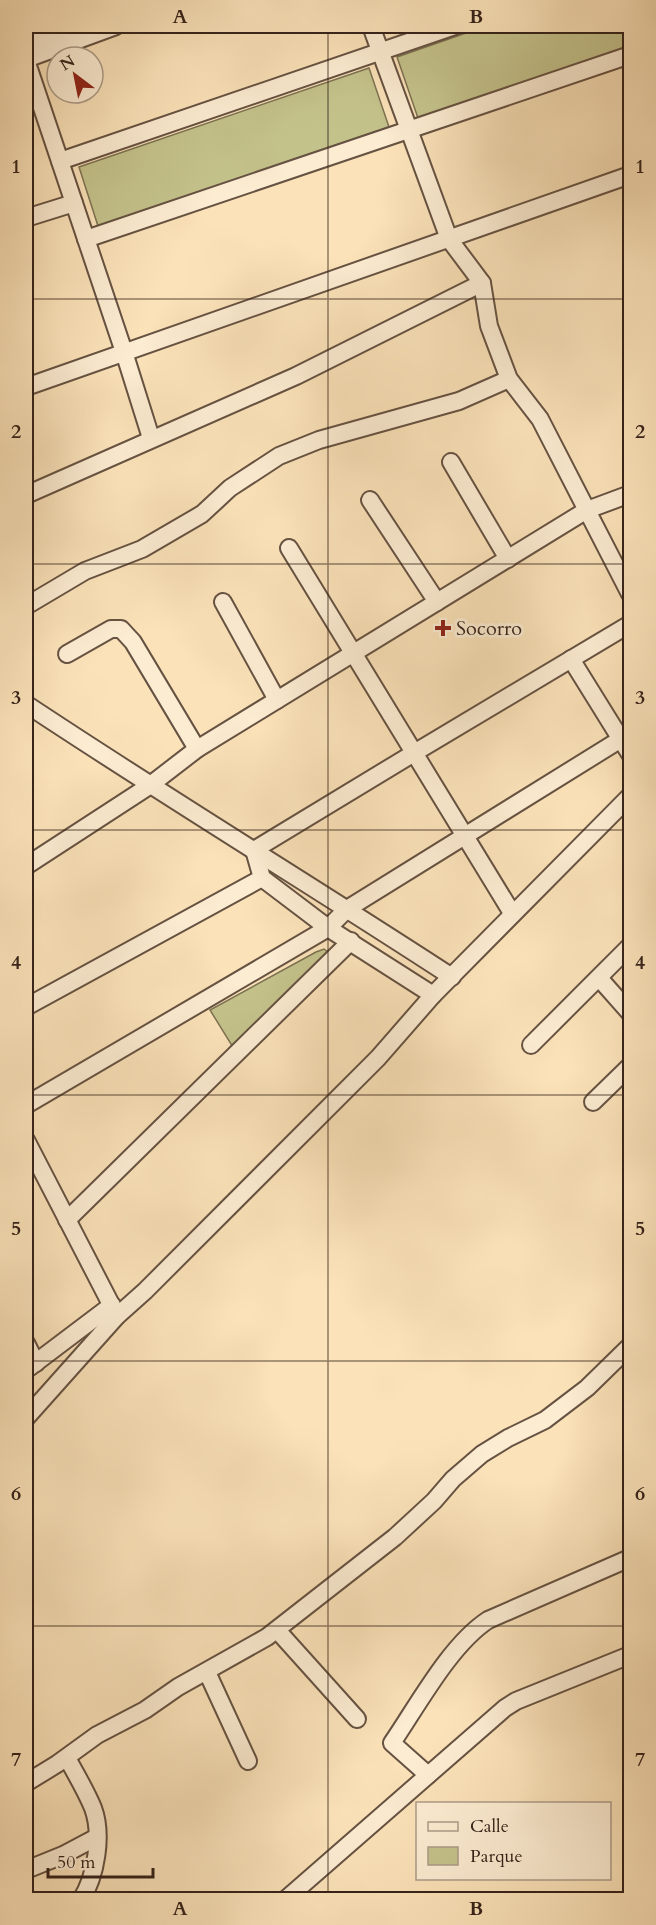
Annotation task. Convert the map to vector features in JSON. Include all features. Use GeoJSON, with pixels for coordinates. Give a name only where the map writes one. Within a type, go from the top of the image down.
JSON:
{"type":"FeatureCollection","features":[{"type":"Feature","properties":{"kind":"street"},"geometry":{"type":"LineString","coordinates":[[26,45],[77,26]]}},
{"type":"Feature","properties":{"kind":"street"},"geometry":{"type":"LineString","coordinates":[[116,26],[26,59],[151,438]]}},
{"type":"Feature","properties":{"kind":"street"},"geometry":{"type":"LineString","coordinates":[[371,26],[449,239],[482,283],[489,326],[509,379],[540,419],[630,594]]}},
{"type":"Feature","properties":{"kind":"street"},"geometry":{"type":"LineString","coordinates":[[60,161],[455,26]]}},
{"type":"Feature","properties":{"kind":"street"},"geometry":{"type":"LineString","coordinates":[[86,239],[630,55]]}},
{"type":"Feature","properties":{"kind":"street"},"geometry":{"type":"LineString","coordinates":[[26,387],[630,176]]}},
{"type":"Feature","properties":{"kind":"street"},"geometry":{"type":"LineString","coordinates":[[26,218],[74,203]]}},
{"type":"Feature","properties":{"kind":"street"},"geometry":{"type":"LineString","coordinates":[[26,495],[296,376],[482,283]]}},
{"type":"Feature","properties":{"kind":"street"},"geometry":{"type":"LineString","coordinates":[[26,606],[86,571],[142,549],[202,514],[230,488],[279,456],[319,440],[459,401],[509,379]]}},
{"type":"Feature","properties":{"kind":"street"},"geometry":{"type":"LineString","coordinates":[[451,462],[508,559]]}},
{"type":"Feature","properties":{"kind":"street"},"geometry":{"type":"LineString","coordinates":[[26,866],[150,786],[197,749],[587,510],[630,494]]}},
{"type":"Feature","properties":{"kind":"street"},"geometry":{"type":"LineString","coordinates":[[370,500],[437,602]]}},
{"type":"Feature","properties":{"kind":"street"},"geometry":{"type":"LineString","coordinates":[[289,548],[512,913]]}},
{"type":"Feature","properties":{"kind":"street"},"geometry":{"type":"LineString","coordinates":[[223,602],[277,700]]}},
{"type":"Feature","properties":{"kind":"street"},"geometry":{"type":"LineString","coordinates":[[254,850],[630,624]]}},
{"type":"Feature","properties":{"kind":"street"},"geometry":{"type":"LineString","coordinates":[[67,654],[111,629],[121,629],[133,642],[197,749]]}},
{"type":"Feature","properties":{"kind":"street"},"geometry":{"type":"LineString","coordinates":[[571,659],[630,754]]}},
{"type":"Feature","properties":{"kind":"street"},"geometry":{"type":"LineString","coordinates":[[26,704],[150,786],[452,977]]}},
{"type":"Feature","properties":{"kind":"street"},"geometry":{"type":"LineString","coordinates":[[26,1105],[328,928],[347,909],[621,739]]}},
{"type":"Feature","properties":{"kind":"street"},"geometry":{"type":"LineString","coordinates":[[26,1343],[31,1366],[115,1310],[195,1242],[378,1058],[433,995],[512,913],[630,796]]}},
{"type":"Feature","properties":{"kind":"street"},"geometry":{"type":"LineString","coordinates":[[254,850],[262,878],[328,928],[433,995]]}},
{"type":"Feature","properties":{"kind":"street"},"geometry":{"type":"LineString","coordinates":[[26,1007],[262,878]]}},
{"type":"Feature","properties":{"kind":"street"},"geometry":{"type":"LineString","coordinates":[[67,1220],[351,941]]}},
{"type":"Feature","properties":{"kind":"street"},"geometry":{"type":"LineString","coordinates":[[531,1045],[630,946]]}},
{"type":"Feature","properties":{"kind":"street"},"geometry":{"type":"LineString","coordinates":[[599,978],[630,1012]]}},
{"type":"Feature","properties":{"kind":"street"},"geometry":{"type":"LineString","coordinates":[[592,1102],[630,1066]]}},
{"type":"Feature","properties":{"kind":"street"},"geometry":{"type":"LineString","coordinates":[[26,1140],[115,1310]]}},
{"type":"Feature","properties":{"kind":"street"},"geometry":{"type":"LineString","coordinates":[[26,1418],[115,1310]]}},
{"type":"Feature","properties":{"kind":"street"},"geometry":{"type":"LineString","coordinates":[[26,1783],[67,1758],[97,1735],[145,1710],[178,1687],[277,1630],[402,1532],[467,1466],[495,1446],[545,1420],[586,1388],[630,1346]]}},
{"type":"Feature","properties":{"kind":"street"},"geometry":{"type":"LineString","coordinates":[[428,1775],[392,1743],[454,1650],[488,1620],[630,1558]]}},
{"type":"Feature","properties":{"kind":"street"},"geometry":{"type":"LineString","coordinates":[[277,1630],[357,1719]]}},
{"type":"Feature","properties":{"kind":"street"},"geometry":{"type":"LineString","coordinates":[[285,1899],[516,1701],[630,1655]]}},
{"type":"Feature","properties":{"kind":"street"},"geometry":{"type":"LineString","coordinates":[[207,1672],[248,1761]]}},
{"type":"Feature","properties":{"kind":"street"},"geometry":{"type":"LineString","coordinates":[[67,1758],[94,1810],[97,1837],[97,1853],[91,1879],[81,1899]]}},
{"type":"Feature","properties":{"kind":"street"},"geometry":{"type":"LineString","coordinates":[[26,1870],[63,1855],[97,1837]]}},
{"type":"Feature","properties":{"kind":"green space"},"geometry":{"type":"Polygon","coordinates":[[[486,26],[630,26],[630,46],[419,121],[397,57],[486,26]]]}},
{"type":"Feature","properties":{"kind":"green space"},"geometry":{"type":"Polygon","coordinates":[[[369,68],[389,127],[98,226],[79,167],[369,68]]]}},
{"type":"Feature","properties":{"kind":"green space"},"geometry":{"type":"Polygon","coordinates":[[[324,949],[332,955],[239,1057],[210,1010],[324,949]]]}},
{"type":"Feature","properties":{"kind":"place","name":"Socorro"},"geometry":{"type":"Point","coordinates":[443,628]}}]}
